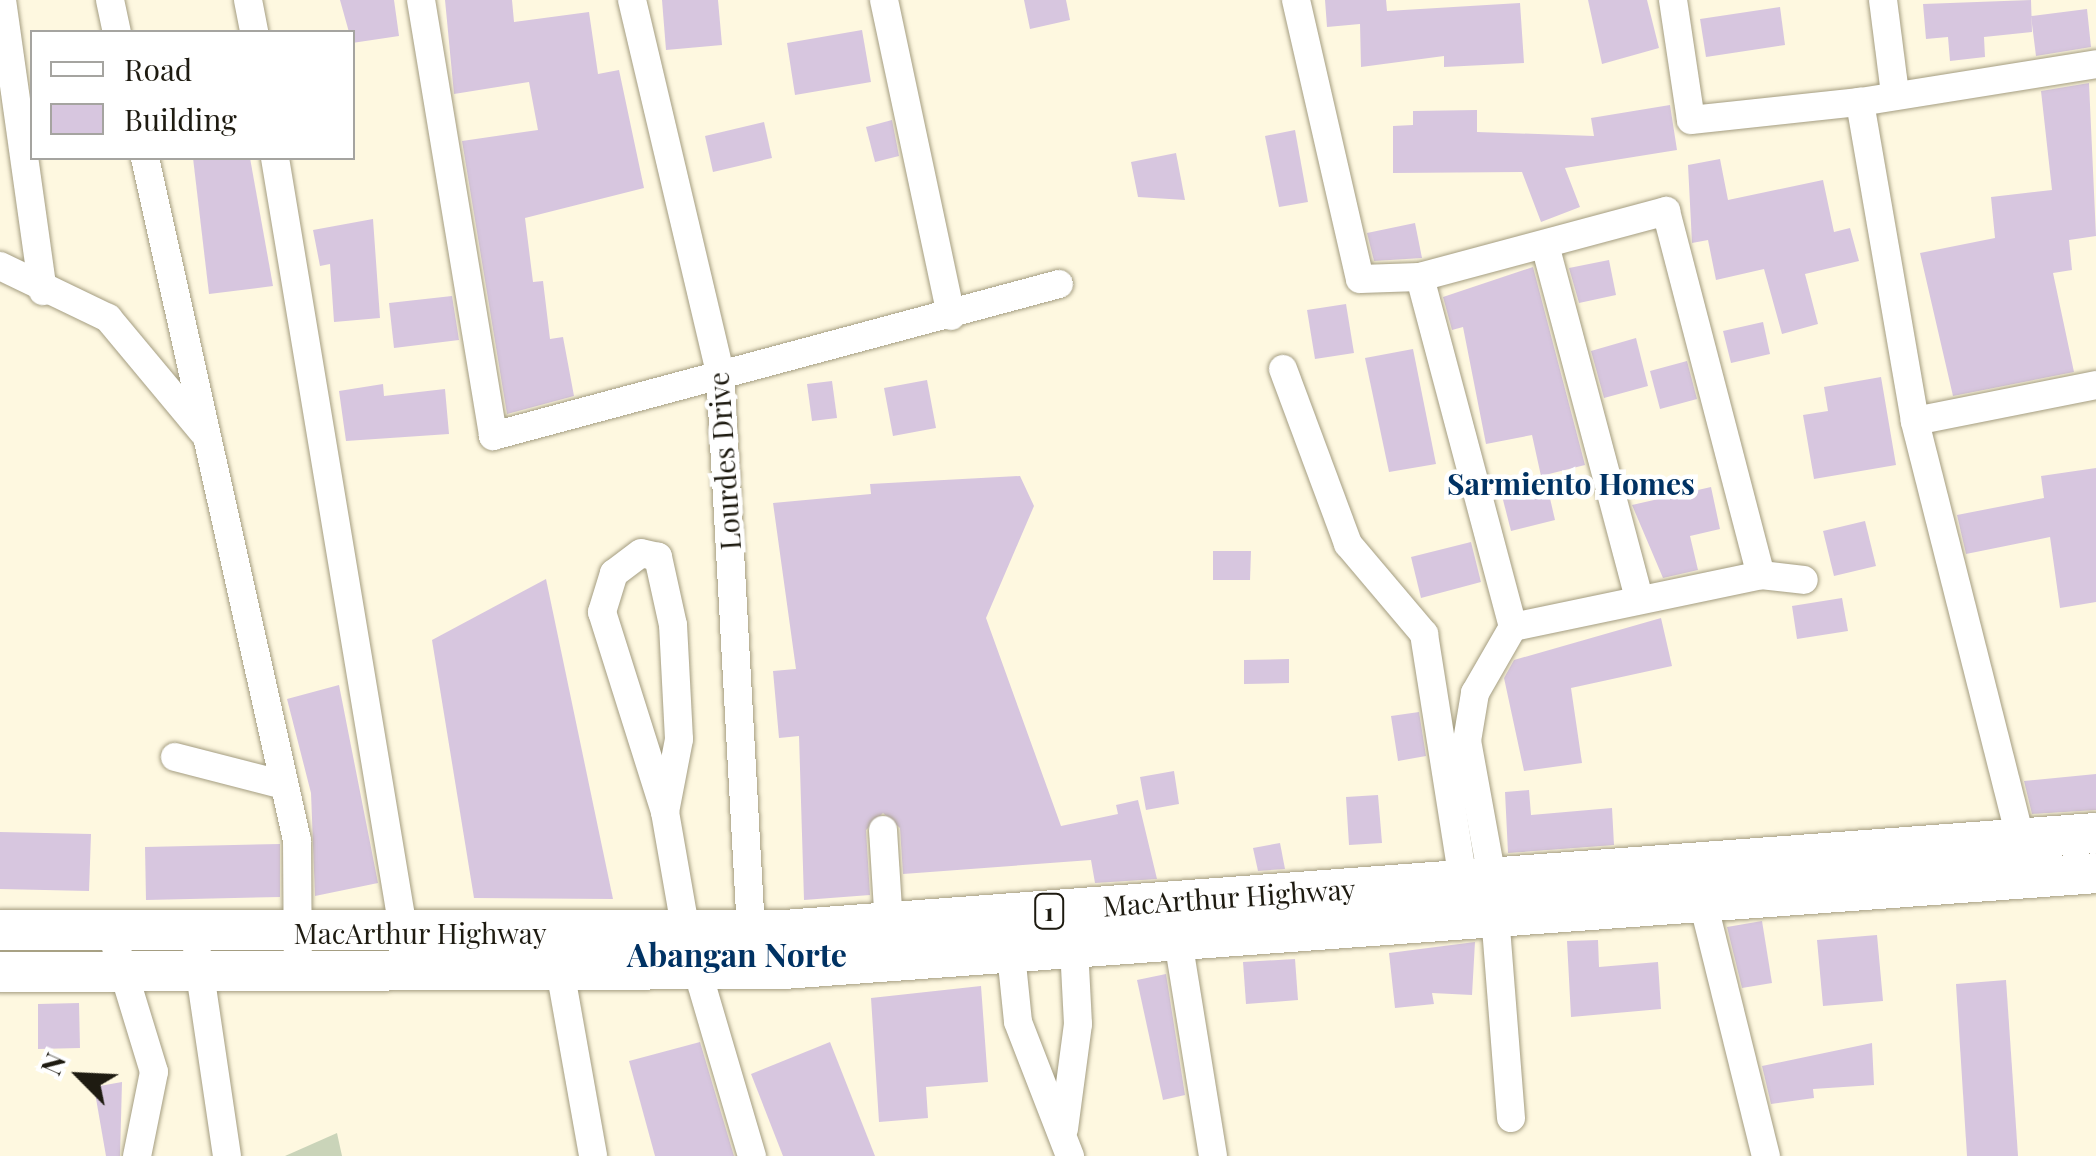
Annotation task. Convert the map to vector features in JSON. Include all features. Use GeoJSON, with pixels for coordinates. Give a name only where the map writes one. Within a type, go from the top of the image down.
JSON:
{"type":"FeatureCollection","features":[{"type":"Feature","properties":{"kind":"highway","name":"MacArthur Highway"},"geometry":{"type":"LineString","coordinates":[[0,972],[560,970],[692,951],[751,931],[1483,891],[2096,833]]}},
{"type":"Feature","properties":{"kind":"highway","name":"MacArthur Highway"},"geometry":{"type":"LineString","coordinates":[[0,930],[299,932],[692,951],[1011,954],[1178,940],[1483,891],[1704,902],[2096,873]]}},
{"type":"Feature","properties":{"kind":"street"},"geometry":{"type":"LineString","coordinates":[[2,0],[44,291]]}},
{"type":"Feature","properties":{"kind":"street"},"geometry":{"type":"LineString","coordinates":[[110,0],[117,30]]}},
{"type":"Feature","properties":{"kind":"street"},"geometry":{"type":"LineString","coordinates":[[248,0],[254,30]]}},
{"type":"Feature","properties":{"kind":"street"},"geometry":{"type":"LineString","coordinates":[[421,0],[493,436],[1059,284]]}},
{"type":"Feature","properties":{"kind":"street","name":"Lourdes Drive"},"geometry":{"type":"LineString","coordinates":[[632,0],[720,372],[751,931]]}},
{"type":"Feature","properties":{"kind":"street"},"geometry":{"type":"LineString","coordinates":[[884,0],[951,316]]}},
{"type":"Feature","properties":{"kind":"street"},"geometry":{"type":"LineString","coordinates":[[1296,0],[1360,279],[1420,277],[1666,211],[1761,574]]}},
{"type":"Feature","properties":{"kind":"street"},"geometry":{"type":"LineString","coordinates":[[1673,0],[1691,120],[1860,102],[2096,64]]}},
{"type":"Feature","properties":{"kind":"street"},"geometry":{"type":"LineString","coordinates":[[1882,0],[1894,94]]}},
{"type":"Feature","properties":{"kind":"street"},"geometry":{"type":"LineString","coordinates":[[1860,102],[1915,420],[2020,838]]}},
{"type":"Feature","properties":{"kind":"street"},"geometry":{"type":"LineString","coordinates":[[145,160],[280,784],[297,840],[298,973]]}},
{"type":"Feature","properties":{"kind":"street"},"geometry":{"type":"LineString","coordinates":[[275,160],[404,935]]}},
{"type":"Feature","properties":{"kind":"street"},"geometry":{"type":"LineString","coordinates":[[1544,245],[1640,598]]}},
{"type":"Feature","properties":{"kind":"street"},"geometry":{"type":"LineString","coordinates":[[0,266],[44,291],[108,318],[207,437]]}},
{"type":"Feature","properties":{"kind":"street"},"geometry":{"type":"LineString","coordinates":[[1420,277],[1513,627],[1467,716],[1483,891],[1511,1118]]}},
{"type":"Feature","properties":{"kind":"street"},"geometry":{"type":"LineString","coordinates":[[1283,369],[1348,544],[1424,634],[1483,891]]}},
{"type":"Feature","properties":{"kind":"street"},"geometry":{"type":"LineString","coordinates":[[1915,420],[2096,385]]}},
{"type":"Feature","properties":{"kind":"street"},"geometry":{"type":"LineString","coordinates":[[666,812],[680,738],[673,625],[658,556],[641,554],[614,573],[602,612],[666,812],[692,951],[752,1156]]}},
{"type":"Feature","properties":{"kind":"street"},"geometry":{"type":"LineString","coordinates":[[1513,627],[1761,574],[1804,580]]}},
{"type":"Feature","properties":{"kind":"street"},"geometry":{"type":"LineString","coordinates":[[174,758],[280,784]]}},
{"type":"Feature","properties":{"kind":"street"},"geometry":{"type":"LineString","coordinates":[[883,830],[889,925]]}},
{"type":"Feature","properties":{"kind":"street"},"geometry":{"type":"LineString","coordinates":[[1704,902],[1766,1156]]}},
{"type":"Feature","properties":{"kind":"street"},"geometry":{"type":"LineString","coordinates":[[111,931],[119,974],[154,1072],[137,1156]]}},
{"type":"Feature","properties":{"kind":"street"},"geometry":{"type":"LineString","coordinates":[[199,932],[195,974],[227,1156]]}},
{"type":"Feature","properties":{"kind":"street"},"geometry":{"type":"LineString","coordinates":[[1178,940],[1213,1156]]}},
{"type":"Feature","properties":{"kind":"street"},"geometry":{"type":"LineString","coordinates":[[1067,1143],[1078,1024],[1074,947]]}},
{"type":"Feature","properties":{"kind":"street"},"geometry":{"type":"LineString","coordinates":[[1011,954],[1018,1022],[1067,1143]]}},
{"type":"Feature","properties":{"kind":"street"},"geometry":{"type":"LineString","coordinates":[[560,970],[593,1156]]}},
{"type":"Feature","properties":{"kind":"green space"},"geometry":{"type":"Polygon","coordinates":[[[337,1133],[342,1156],[285,1156],[337,1133]]]}},
{"type":"Feature","properties":{"kind":"building"},"geometry":{"type":"Polygon","coordinates":[[[340,0],[394,0],[399,36],[355,43],[355,30],[348,30],[340,0]]]}},
{"type":"Feature","properties":{"kind":"building"},"geometry":{"type":"Polygon","coordinates":[[[445,0],[512,0],[514,22],[589,12],[598,74],[619,70],[644,188],[525,218],[533,282],[543,281],[550,339],[563,337],[574,396],[507,414],[462,141],[538,130],[529,82],[454,94],[445,0]]]}},
{"type":"Feature","properties":{"kind":"building"},"geometry":{"type":"Polygon","coordinates":[[[662,0],[718,0],[722,45],[666,50],[662,0]]]}},
{"type":"Feature","properties":{"kind":"building"},"geometry":{"type":"Polygon","coordinates":[[[1024,0],[1066,0],[1070,20],[1030,29],[1024,0]]]}},
{"type":"Feature","properties":{"kind":"building"},"geometry":{"type":"Polygon","coordinates":[[[1325,0],[1386,0],[1387,11],[1520,3],[1524,63],[1444,67],[1444,56],[1361,67],[1360,24],[1327,27],[1325,0]]]}},
{"type":"Feature","properties":{"kind":"building"},"geometry":{"type":"Polygon","coordinates":[[[1588,0],[1647,0],[1659,48],[1602,64],[1588,0]]]}},
{"type":"Feature","properties":{"kind":"building"},"geometry":{"type":"Polygon","coordinates":[[[2031,0],[2032,32],[1984,37],[1985,57],[1950,61],[1948,37],[1926,39],[1923,4],[2031,0]]]}},
{"type":"Feature","properties":{"kind":"building"},"geometry":{"type":"Polygon","coordinates":[[[1780,7],[1785,45],[1706,57],[1700,19],[1780,7]]]}},
{"type":"Feature","properties":{"kind":"building"},"geometry":{"type":"Polygon","coordinates":[[[2087,9],[2091,47],[2036,56],[2031,16],[2087,9]]]}},
{"type":"Feature","properties":{"kind":"building"},"geometry":{"type":"Polygon","coordinates":[[[862,30],[871,82],[795,95],[787,43],[862,30]]]}},
{"type":"Feature","properties":{"kind":"building"},"geometry":{"type":"Polygon","coordinates":[[[2089,83],[2096,236],[2069,240],[2072,270],[2053,273],[2074,372],[1953,396],[1920,253],[1995,238],[1991,197],[2052,190],[2041,91],[2089,83]]]}},
{"type":"Feature","properties":{"kind":"building"},"geometry":{"type":"Polygon","coordinates":[[[1670,105],[1677,150],[1565,168],[1580,207],[1541,222],[1522,172],[1393,173],[1393,126],[1413,125],[1413,111],[1477,110],[1477,132],[1594,136],[1591,118],[1670,105]]]}},
{"type":"Feature","properties":{"kind":"building"},"geometry":{"type":"Polygon","coordinates":[[[892,120],[899,156],[875,162],[866,127],[892,120]]]}},
{"type":"Feature","properties":{"kind":"building"},"geometry":{"type":"Polygon","coordinates":[[[764,122],[772,158],[713,172],[705,136],[764,122]]]}},
{"type":"Feature","properties":{"kind":"building"},"geometry":{"type":"Polygon","coordinates":[[[1295,130],[1308,202],[1279,207],[1265,136],[1295,130]]]}},
{"type":"Feature","properties":{"kind":"building"},"geometry":{"type":"Polygon","coordinates":[[[1176,153],[1185,200],[1138,197],[1131,162],[1176,153]]]}},
{"type":"Feature","properties":{"kind":"building"},"geometry":{"type":"Polygon","coordinates":[[[1720,159],[1728,200],[1823,180],[1834,232],[1850,228],[1859,261],[1805,274],[1818,324],[1782,334],[1764,269],[1716,280],[1708,240],[1692,243],[1688,165],[1720,159]]]}},
{"type":"Feature","properties":{"kind":"building"},"geometry":{"type":"Polygon","coordinates":[[[193,160],[250,160],[273,286],[209,294],[193,160]]]}},
{"type":"Feature","properties":{"kind":"building"},"geometry":{"type":"Polygon","coordinates":[[[373,219],[380,318],[334,322],[330,264],[320,266],[313,230],[373,219]]]}},
{"type":"Feature","properties":{"kind":"building"},"geometry":{"type":"Polygon","coordinates":[[[1415,223],[1422,258],[1374,261],[1367,233],[1415,223]]]}},
{"type":"Feature","properties":{"kind":"building"},"geometry":{"type":"Polygon","coordinates":[[[1609,260],[1616,295],[1579,303],[1569,268],[1609,260]]]}},
{"type":"Feature","properties":{"kind":"building"},"geometry":{"type":"Polygon","coordinates":[[[1533,267],[1585,465],[1541,476],[1532,435],[1486,444],[1463,327],[1452,330],[1443,297],[1533,267]]]}},
{"type":"Feature","properties":{"kind":"building"},"geometry":{"type":"Polygon","coordinates":[[[452,296],[459,340],[394,348],[389,303],[452,296]]]}},
{"type":"Feature","properties":{"kind":"building"},"geometry":{"type":"Polygon","coordinates":[[[1346,304],[1354,353],[1315,359],[1307,310],[1346,304]]]}},
{"type":"Feature","properties":{"kind":"building"},"geometry":{"type":"Polygon","coordinates":[[[1763,322],[1770,354],[1731,363],[1723,331],[1763,322]]]}},
{"type":"Feature","properties":{"kind":"building"},"geometry":{"type":"Polygon","coordinates":[[[1636,338],[1648,386],[1604,398],[1591,351],[1636,338]]]}},
{"type":"Feature","properties":{"kind":"building"},"geometry":{"type":"Polygon","coordinates":[[[1413,349],[1436,464],[1389,472],[1365,358],[1413,349]]]}},
{"type":"Feature","properties":{"kind":"building"},"geometry":{"type":"Polygon","coordinates":[[[1687,361],[1697,399],[1660,409],[1650,371],[1687,361]]]}},
{"type":"Feature","properties":{"kind":"building"},"geometry":{"type":"Polygon","coordinates":[[[1881,377],[1896,465],[1814,479],[1803,415],[1828,411],[1824,387],[1881,377]]]}},
{"type":"Feature","properties":{"kind":"building"},"geometry":{"type":"Polygon","coordinates":[[[927,380],[936,428],[893,436],[884,388],[927,380]]]}},
{"type":"Feature","properties":{"kind":"building"},"geometry":{"type":"Polygon","coordinates":[[[832,381],[837,418],[812,421],[807,384],[832,381]]]}},
{"type":"Feature","properties":{"kind":"building"},"geometry":{"type":"Polygon","coordinates":[[[383,384],[384,396],[445,389],[449,434],[346,441],[339,391],[383,384]]]}},
{"type":"Feature","properties":{"kind":"building"},"geometry":{"type":"Polygon","coordinates":[[[2096,468],[2096,602],[2060,608],[2050,537],[1966,554],[1957,515],[2044,498],[2041,476],[2096,468]]]}},
{"type":"Feature","properties":{"kind":"building"},"geometry":{"type":"Polygon","coordinates":[[[1020,476],[1034,506],[986,618],[1061,826],[1118,814],[1116,805],[1138,800],[1157,879],[1095,883],[1091,860],[903,874],[900,828],[883,813],[866,830],[870,895],[804,900],[799,736],[779,738],[773,671],[796,669],[773,503],[871,494],[870,484],[1020,476]]]}},
{"type":"Feature","properties":{"kind":"building"},"geometry":{"type":"Polygon","coordinates":[[[1546,481],[1555,520],[1511,531],[1501,492],[1546,481]]]}},
{"type":"Feature","properties":{"kind":"building"},"geometry":{"type":"Polygon","coordinates":[[[1711,487],[1720,529],[1690,536],[1698,570],[1663,578],[1632,505],[1711,487]]]}},
{"type":"Feature","properties":{"kind":"building"},"geometry":{"type":"Polygon","coordinates":[[[1865,521],[1876,566],[1834,576],[1823,531],[1865,521]]]}},
{"type":"Feature","properties":{"kind":"building"},"geometry":{"type":"Polygon","coordinates":[[[1471,542],[1481,582],[1421,598],[1411,557],[1471,542]]]}},
{"type":"Feature","properties":{"kind":"building"},"geometry":{"type":"Polygon","coordinates":[[[1213,551],[1251,551],[1250,580],[1213,580],[1213,551]]]}},
{"type":"Feature","properties":{"kind":"building"},"geometry":{"type":"Polygon","coordinates":[[[546,579],[613,899],[474,898],[432,640],[546,579]]]}},
{"type":"Feature","properties":{"kind":"building"},"geometry":{"type":"Polygon","coordinates":[[[1842,598],[1848,631],[1797,639],[1792,606],[1842,598]]]}},
{"type":"Feature","properties":{"kind":"building"},"geometry":{"type":"Polygon","coordinates":[[[1661,618],[1672,666],[1571,688],[1582,763],[1524,771],[1504,678],[1514,660],[1661,618]]]}},
{"type":"Feature","properties":{"kind":"building"},"geometry":{"type":"Polygon","coordinates":[[[1289,659],[1289,683],[1244,684],[1244,660],[1289,659]]]}},
{"type":"Feature","properties":{"kind":"building"},"geometry":{"type":"Polygon","coordinates":[[[339,685],[378,883],[315,896],[311,793],[287,699],[339,685]]]}},
{"type":"Feature","properties":{"kind":"building"},"geometry":{"type":"Polygon","coordinates":[[[1419,712],[1426,756],[1398,761],[1391,716],[1419,712]]]}},
{"type":"Feature","properties":{"kind":"building"},"geometry":{"type":"Polygon","coordinates":[[[1174,771],[1179,804],[1146,810],[1140,777],[1174,771]]]}},
{"type":"Feature","properties":{"kind":"building"},"geometry":{"type":"Polygon","coordinates":[[[2096,774],[2096,810],[2032,814],[2024,781],[2096,774]]]}},
{"type":"Feature","properties":{"kind":"building"},"geometry":{"type":"Polygon","coordinates":[[[1529,790],[1531,815],[1612,808],[1614,845],[1508,853],[1505,792],[1529,790]]]}},
{"type":"Feature","properties":{"kind":"building"},"geometry":{"type":"Polygon","coordinates":[[[1378,795],[1382,843],[1349,845],[1346,797],[1378,795]]]}},
{"type":"Feature","properties":{"kind":"building"},"geometry":{"type":"Polygon","coordinates":[[[0,832],[91,834],[89,891],[0,889],[0,832]]]}},
{"type":"Feature","properties":{"kind":"building"},"geometry":{"type":"Polygon","coordinates":[[[1280,843],[1285,869],[1258,871],[1253,848],[1280,843]]]}},
{"type":"Feature","properties":{"kind":"building"},"geometry":{"type":"Polygon","coordinates":[[[280,844],[280,897],[146,900],[145,847],[280,844]]]}},
{"type":"Feature","properties":{"kind":"building"},"geometry":{"type":"Polygon","coordinates":[[[1762,921],[1772,983],[1742,988],[1727,927],[1762,921]]]}},
{"type":"Feature","properties":{"kind":"building"},"geometry":{"type":"Polygon","coordinates":[[[1877,935],[1883,1001],[1823,1006],[1817,940],[1877,935]]]}},
{"type":"Feature","properties":{"kind":"building"},"geometry":{"type":"Polygon","coordinates":[[[1598,940],[1599,967],[1658,962],[1661,1009],[1571,1017],[1567,941],[1598,940]]]}},
{"type":"Feature","properties":{"kind":"building"},"geometry":{"type":"Polygon","coordinates":[[[1475,942],[1472,995],[1432,993],[1434,1004],[1395,1008],[1389,953],[1475,942]]]}},
{"type":"Feature","properties":{"kind":"building"},"geometry":{"type":"Polygon","coordinates":[[[1295,959],[1298,1000],[1246,1004],[1243,962],[1295,959]]]}},
{"type":"Feature","properties":{"kind":"building"},"geometry":{"type":"Polygon","coordinates":[[[1166,974],[1185,1095],[1163,1100],[1137,980],[1166,974]]]}},
{"type":"Feature","properties":{"kind":"building"},"geometry":{"type":"Polygon","coordinates":[[[2006,980],[2018,1156],[1967,1156],[1956,984],[2006,980]]]}},
{"type":"Feature","properties":{"kind":"building"},"geometry":{"type":"Polygon","coordinates":[[[981,986],[988,1082],[926,1087],[928,1118],[879,1122],[871,998],[981,986]]]}},
{"type":"Feature","properties":{"kind":"building"},"geometry":{"type":"Polygon","coordinates":[[[79,1003],[80,1048],[38,1049],[38,1004],[79,1003]]]}},
{"type":"Feature","properties":{"kind":"building"},"geometry":{"type":"Polygon","coordinates":[[[700,1042],[734,1156],[655,1156],[629,1061],[700,1042]]]}},
{"type":"Feature","properties":{"kind":"building"},"geometry":{"type":"Polygon","coordinates":[[[830,1042],[875,1156],[783,1156],[751,1074],[830,1042]]]}},
{"type":"Feature","properties":{"kind":"building"},"geometry":{"type":"Polygon","coordinates":[[[1872,1043],[1874,1085],[1813,1089],[1814,1098],[1771,1104],[1762,1066],[1872,1043]]]}},
{"type":"Feature","properties":{"kind":"building"},"geometry":{"type":"Polygon","coordinates":[[[122,1082],[120,1156],[106,1156],[94,1087],[122,1082]]]}},
{"type":"Feature","properties":{"kind":"district","name":"Sarmiento Homes"},"geometry":{"type":"Point","coordinates":[1571,483]}},
{"type":"Feature","properties":{"kind":"district","name":"Abangan Norte"},"geometry":{"type":"Point","coordinates":[737,954]}}]}
